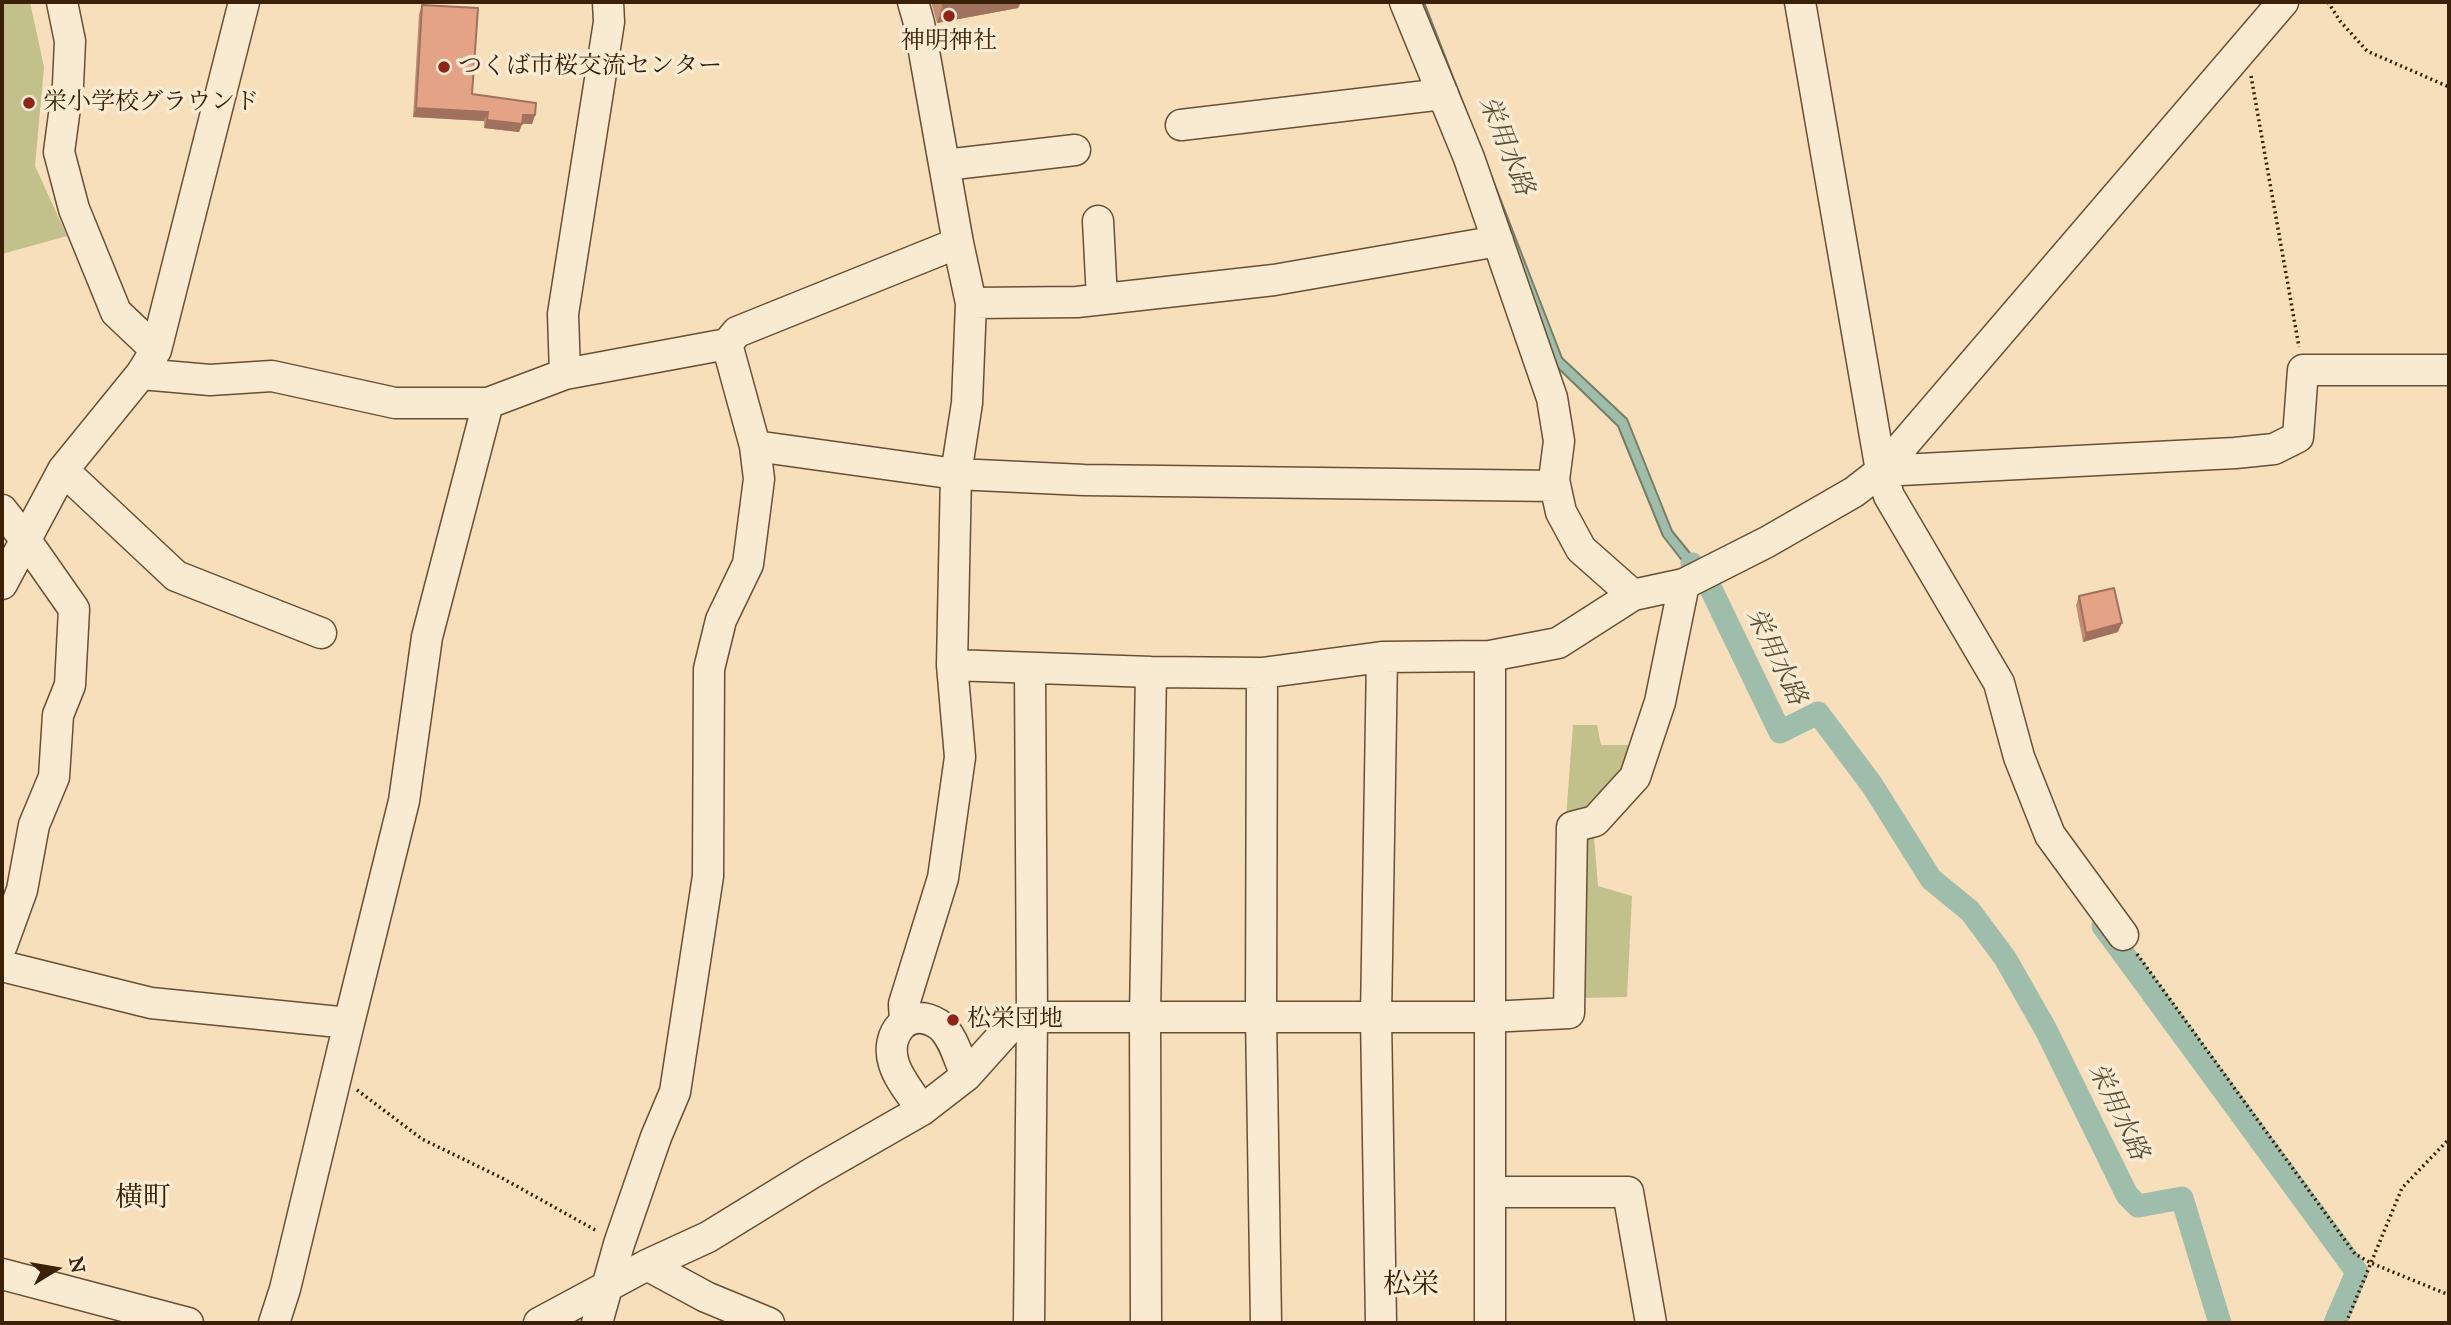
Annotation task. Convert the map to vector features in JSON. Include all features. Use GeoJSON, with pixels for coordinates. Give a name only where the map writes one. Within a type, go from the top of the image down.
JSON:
{"type":"FeatureCollection","features":[{"type":"Feature","properties":{"kind":"street"},"geometry":{"type":"LineString","coordinates":[[62,2],[70,41],[60,152],[74,209],[116,312],[148,362],[210,380],[272,376],[396,403],[488,404],[565,374],[727,344],[737,332],[958,243]]}},
{"type":"Feature","properties":{"kind":"street"},"geometry":{"type":"LineString","coordinates":[[2,584],[64,470],[148,362],[244,2]]}},
{"type":"Feature","properties":{"kind":"street"},"geometry":{"type":"LineString","coordinates":[[565,374],[563,314],[609,22],[608,2]]}},
{"type":"Feature","properties":{"kind":"street"},"geometry":{"type":"LineString","coordinates":[[905,1023],[904,1004],[943,878],[960,757],[952,665],[956,474],[967,403],[971,303],[919,23],[912,2]]}},
{"type":"Feature","properties":{"kind":"street"},"geometry":{"type":"LineString","coordinates":[[1405,2],[1469,158],[1552,398],[1559,442],[1554,481],[1561,512],[1581,550],[1633,595]]}},
{"type":"Feature","properties":{"kind":"street"},"geometry":{"type":"LineString","coordinates":[[1800,2],[1881,471],[1888,496],[1999,683],[2019,757],[2050,835],[2123,935]]}},
{"type":"Feature","properties":{"kind":"street"},"geometry":{"type":"LineString","coordinates":[[952,665],[1262,673],[1382,657],[1490,656],[1558,643],[1633,595],[1684,584],[1832,505],[1881,471],[2283,2]]}},
{"type":"Feature","properties":{"kind":"street"},"geometry":{"type":"LineString","coordinates":[[1181,125],[1443,94]]}},
{"type":"Feature","properties":{"kind":"street"},"geometry":{"type":"LineString","coordinates":[[945,165],[1075,151]]}},
{"type":"Feature","properties":{"kind":"street"},"geometry":{"type":"LineString","coordinates":[[1098,221],[1102,299]]}},
{"type":"Feature","properties":{"kind":"street"},"geometry":{"type":"LineString","coordinates":[[971,303],[1077,302],[1274,280],[1498,241]]}},
{"type":"Feature","properties":{"kind":"street"},"geometry":{"type":"LineString","coordinates":[[597,1323],[619,1244],[675,1092],[708,876],[709,669],[721,621],[748,564],[759,479],[755,446],[727,344]]}},
{"type":"Feature","properties":{"kind":"street"},"geometry":{"type":"LineString","coordinates":[[1881,471],[2274,449],[2298,437],[2304,370],[2449,370]]}},
{"type":"Feature","properties":{"kind":"street"},"geometry":{"type":"LineString","coordinates":[[274,1323],[285,1289],[404,801],[427,637],[488,404]]}},
{"type":"Feature","properties":{"kind":"street"},"geometry":{"type":"LineString","coordinates":[[755,446],[956,474],[1084,480],[1555,486]]}},
{"type":"Feature","properties":{"kind":"street"},"geometry":{"type":"LineString","coordinates":[[64,470],[176,576],[321,633]]}},
{"type":"Feature","properties":{"kind":"street"},"geometry":{"type":"LineString","coordinates":[[2,510],[74,609],[70,685],[58,715],[54,777],[34,825],[22,890],[2,945]]}},
{"type":"Feature","properties":{"kind":"street"},"geometry":{"type":"LineString","coordinates":[[539,1323],[647,1265],[708,1237],[922,1110],[966,1076],[1010,1027],[1032,1017],[1489,1017],[1569,1013],[1572,827],[1595,821],[1635,777],[1660,702],[1684,584]]}},
{"type":"Feature","properties":{"kind":"street"},"geometry":{"type":"LineString","coordinates":[[1490,656],[1490,1323]]}},
{"type":"Feature","properties":{"kind":"street"},"geometry":{"type":"LineString","coordinates":[[1381,1323],[1376,1017],[1382,657]]}},
{"type":"Feature","properties":{"kind":"street"},"geometry":{"type":"LineString","coordinates":[[1029,1323],[1031,669]]}},
{"type":"Feature","properties":{"kind":"street"},"geometry":{"type":"LineString","coordinates":[[1146,1323],[1145,1016],[1151,672]]}},
{"type":"Feature","properties":{"kind":"street"},"geometry":{"type":"LineString","coordinates":[[1262,673],[1261,1016],[1266,1323]]}},
{"type":"Feature","properties":{"kind":"street"},"geometry":{"type":"LineString","coordinates":[[2,966],[151,1003],[349,1023]]}},
{"type":"Feature","properties":{"kind":"street"},"geometry":{"type":"LineString","coordinates":[[922,1110],[894,1066],[891,1052],[896,1029],[916,1019],[938,1024],[948,1034],[966,1076]]}},
{"type":"Feature","properties":{"kind":"street"},"geometry":{"type":"LineString","coordinates":[[1491,1192],[1628,1192],[1651,1323]]}},
{"type":"Feature","properties":{"kind":"street"},"geometry":{"type":"LineString","coordinates":[[647,1265],[706,1297],[769,1323]]}},
{"type":"Feature","properties":{"kind":"street"},"geometry":{"type":"LineString","coordinates":[[2,1274],[188,1323]]}},
{"type":"Feature","properties":{"kind":"path"},"geometry":{"type":"LineString","coordinates":[[2328,2],[2340,21],[2367,51],[2449,87]]}},
{"type":"Feature","properties":{"kind":"path"},"geometry":{"type":"LineString","coordinates":[[2246,44],[2304,370]]}},
{"type":"Feature","properties":{"kind":"path"},"geometry":{"type":"LineString","coordinates":[[2123,935],[2356,1254],[2371,1263],[2449,1294]]}},
{"type":"Feature","properties":{"kind":"path"},"geometry":{"type":"LineString","coordinates":[[336,1074],[422,1139],[502,1178],[619,1244]]}},
{"type":"Feature","properties":{"kind":"path"},"geometry":{"type":"LineString","coordinates":[[2346,1323],[2402,1188],[2449,1139]]}},
{"type":"Feature","properties":{"kind":"shaded area","name":"栄小学校グラウンド"},"geometry":{"type":"Polygon","coordinates":[[[2,2],[30,2],[44,67],[35,166],[67,236],[2,254],[2,2]]]}},
{"type":"Feature","properties":{"kind":"shaded area"},"geometry":{"type":"Polygon","coordinates":[[[1413,2],[1424,2],[1562,358],[1627,419],[1672,531],[1716,585],[1705,590],[1663,536],[1618,426],[1556,366],[1413,2]]]}},
{"type":"Feature","properties":{"kind":"shaded area"},"geometry":{"type":"Polygon","coordinates":[[[1573,725],[1597,725],[1601,745],[1633,745],[1625,777],[1589,815],[1566,818],[1573,725]]]}},
{"type":"Feature","properties":{"kind":"shaded area"},"geometry":{"type":"Polygon","coordinates":[[[1594,836],[1598,886],[1632,896],[1627,997],[1580,998],[1578,837],[1594,836]]]}},
{"type":"Feature","properties":{"kind":"building","name":"つくば市桜交流センター"},"geometry":{"type":"Polygon","coordinates":[[[422,5],[478,8],[472,94],[536,103],[535,115],[523,115],[522,124],[487,120],[488,112],[416,108],[422,5]]]}},
{"type":"Feature","properties":{"kind":"building"},"geometry":{"type":"Polygon","coordinates":[[[2114,588],[2122,623],[2086,633],[2079,596],[2114,588]]]}},
{"type":"Feature","properties":{"kind":"waterway","name":"栄用水路"},"geometry":{"type":"LineString","coordinates":[[1692,564],[1710,587],[1780,732],[1818,713],[1872,785],[1931,879],[1970,911],[2005,958],[2046,1030],[2127,1195],[2138,1206],[2182,1198],[2220,1323]]}},
{"type":"Feature","properties":{"kind":"waterway"},"geometry":{"type":"LineString","coordinates":[[2103,926],[2357,1272],[2335,1323]]}},
{"type":"Feature","properties":{"kind":"place","name":"神明神社"},"geometry":{"type":"Point","coordinates":[949,16]}},
{"type":"Feature","properties":{"kind":"place","name":"つくば市桜交流センター"},"geometry":{"type":"Point","coordinates":[444,67]}},
{"type":"Feature","properties":{"kind":"place","name":"栄小学校グラウンド"},"geometry":{"type":"Point","coordinates":[29,103]}},
{"type":"Feature","properties":{"kind":"place","name":"松栄団地"},"geometry":{"type":"Point","coordinates":[953,1020]}},
{"type":"Feature","properties":{"kind":"district","name":"横町"},"geometry":{"type":"Point","coordinates":[143,1199]}},
{"type":"Feature","properties":{"kind":"district","name":"松栄"},"geometry":{"type":"Point","coordinates":[1411,1286]}}]}
